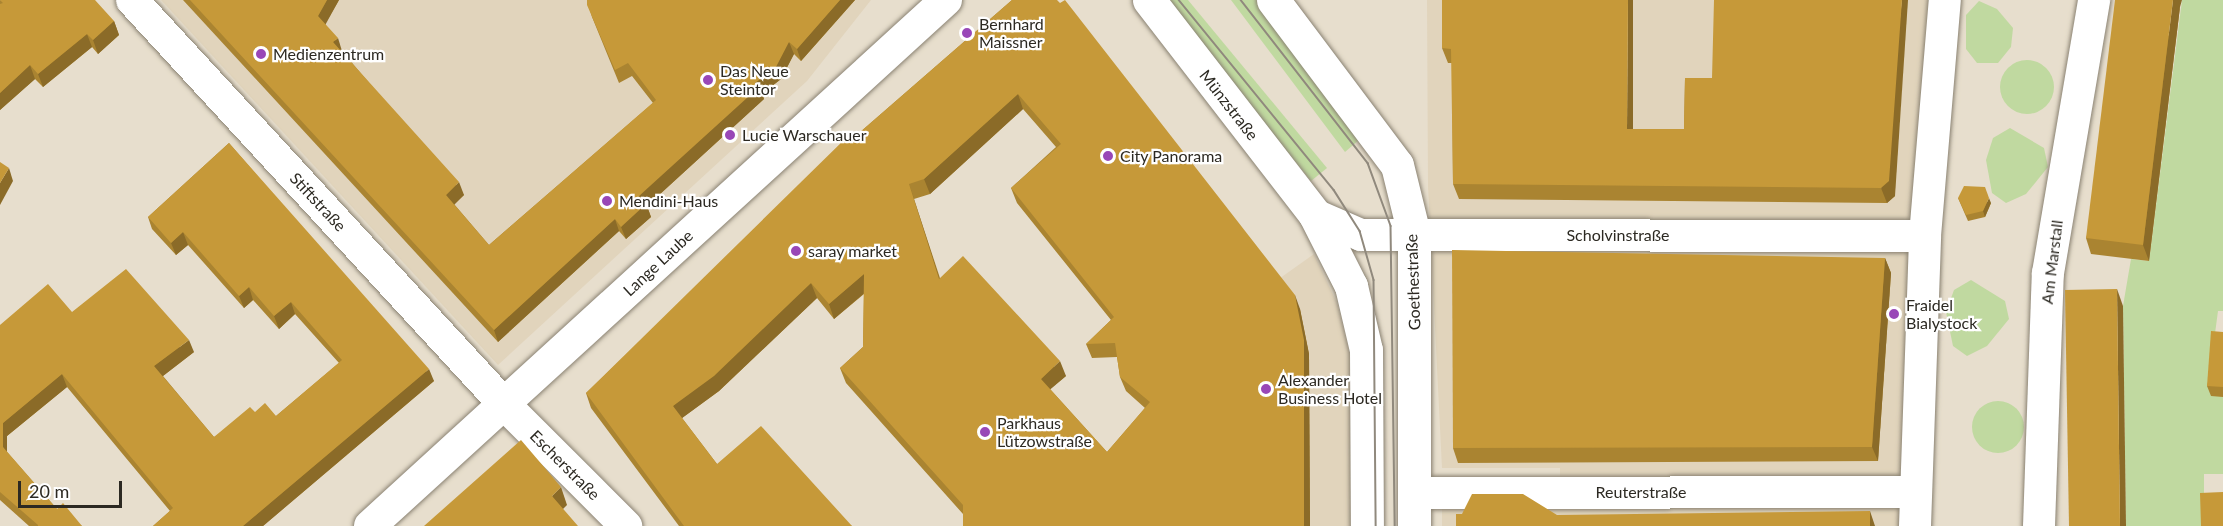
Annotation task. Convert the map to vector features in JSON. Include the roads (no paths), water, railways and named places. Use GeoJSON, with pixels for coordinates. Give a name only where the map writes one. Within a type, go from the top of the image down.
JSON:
{"type":"FeatureCollection","features":[{"type":"Feature","properties":{"kind":"street","name":"Stiftstraße"},"geometry":{"type":"LineString","coordinates":[[132,0],[504,404]]}},
{"type":"Feature","properties":{"kind":"street","name":"Lange Laube"},"geometry":{"type":"LineString","coordinates":[[370,526],[946,0]]}},
{"type":"Feature","properties":{"kind":"street","name":"Münzstraße"},"geometry":{"type":"LineString","coordinates":[[1149,0],[1313,212]]}},
{"type":"Feature","properties":{"kind":"street","name":"Goethestraße"},"geometry":{"type":"LineString","coordinates":[[1272,0],[1397,165],[1414,234],[1414,526]]}},
{"type":"Feature","properties":{"kind":"street"},"geometry":{"type":"LineString","coordinates":[[1915,526],[1925,236],[1945,0]]}},
{"type":"Feature","properties":{"kind":"street","name":"Am Marstall"},"geometry":{"type":"LineString","coordinates":[[2039,526],[2048,273],[2094,0]]}},
{"type":"Feature","properties":{"kind":"street","name":"Scholvinstraße"},"geometry":{"type":"LineString","coordinates":[[1313,212],[1361,235],[1925,236]]}},
{"type":"Feature","properties":{"kind":"street"},"geometry":{"type":"LineString","coordinates":[[1313,212],[1352,286],[1366,350],[1367,526]]}},
{"type":"Feature","properties":{"kind":"street","name":"Escherstraße"},"geometry":{"type":"LineString","coordinates":[[504,404],[626,526]]}},
{"type":"Feature","properties":{"kind":"street","name":"Reuterstraße"},"geometry":{"type":"LineString","coordinates":[[1367,493],[1916,492]]}},
{"type":"Feature","properties":{"kind":"tram line"},"geometry":{"type":"LineString","coordinates":[[1179,0],[1334,190],[1360,231],[1374,280],[1376,526]]}},
{"type":"Feature","properties":{"kind":"tram line"},"geometry":{"type":"LineString","coordinates":[[1241,0],[1368,163],[1391,226],[1395,526]]}},
{"type":"Feature","properties":{"kind":"place","name":"Bernhard Maissner"},"geometry":{"type":"Point","coordinates":[967,33]}},
{"type":"Feature","properties":{"kind":"place","name":"Medienzentrum"},"geometry":{"type":"Point","coordinates":[261,54]}},
{"type":"Feature","properties":{"kind":"place","name":"Das Neue Steintor"},"geometry":{"type":"Point","coordinates":[708,80]}},
{"type":"Feature","properties":{"kind":"place","name":"Lucie Warschauer"},"geometry":{"type":"Point","coordinates":[730,135]}},
{"type":"Feature","properties":{"kind":"place","name":"City Panorama"},"geometry":{"type":"Point","coordinates":[1108,156]}},
{"type":"Feature","properties":{"kind":"place","name":"Mendini-Haus"},"geometry":{"type":"Point","coordinates":[607,201]}},
{"type":"Feature","properties":{"kind":"place","name":"saray market"},"geometry":{"type":"Point","coordinates":[796,251]}},
{"type":"Feature","properties":{"kind":"place","name":"Fraidel Bialystock"},"geometry":{"type":"Point","coordinates":[1894,314]}},
{"type":"Feature","properties":{"kind":"place","name":"Alexander Business Hotel"},"geometry":{"type":"Point","coordinates":[1266,389]}},
{"type":"Feature","properties":{"kind":"place","name":"Parkhaus Lützowstraße"},"geometry":{"type":"Point","coordinates":[985,432]}}]}
